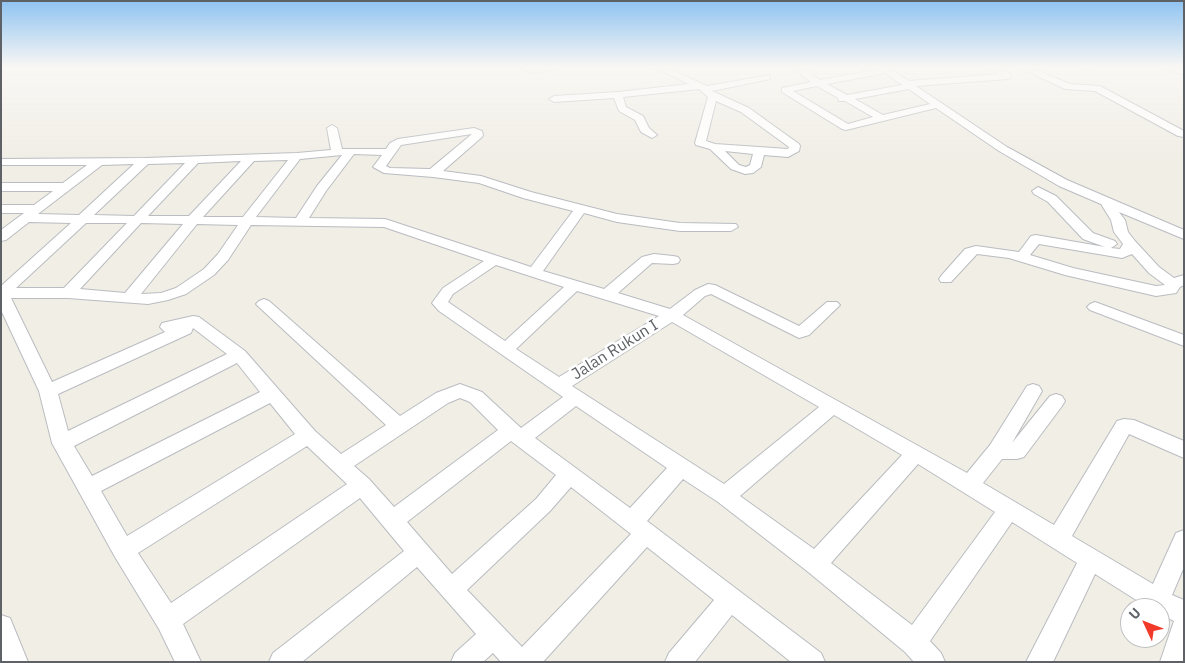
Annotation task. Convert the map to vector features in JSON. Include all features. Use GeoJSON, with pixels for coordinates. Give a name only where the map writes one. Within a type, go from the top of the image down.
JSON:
{"type":"FeatureCollection","features":[{"type":"Feature","properties":{"kind":"street"},"geometry":{"type":"LineString","coordinates":[[554,99],[571,98]]}},
{"type":"Feature","properties":{"kind":"street"},"geometry":{"type":"LineString","coordinates":[[619,98],[622,109],[640,118],[645,130],[652,135]]}},
{"type":"Feature","properties":{"kind":"street"},"geometry":{"type":"LineString","coordinates":[[707,98],[707,112],[700,143],[714,147],[788,154],[794,151],[795,146],[745,110],[722,98]]}},
{"type":"Feature","properties":{"kind":"street"},"geometry":{"type":"LineString","coordinates":[[798,98],[848,127],[937,105]]}},
{"type":"Feature","properties":{"kind":"street"},"geometry":{"type":"LineString","coordinates":[[810,105],[850,98]]}},
{"type":"Feature","properties":{"kind":"street"},"geometry":{"type":"LineString","coordinates":[[927,98],[1003,149],[1063,183],[1184,235]]}},
{"type":"Feature","properties":{"kind":"street"},"geometry":{"type":"LineString","coordinates":[[1115,98],[1182,134]]}},
{"type":"Feature","properties":{"kind":"street"},"geometry":{"type":"LineString","coordinates":[[845,99],[882,118]]}},
{"type":"Feature","properties":{"kind":"street"},"geometry":{"type":"LineString","coordinates":[[332,128],[337,152]]}},
{"type":"Feature","properties":{"kind":"street"},"geometry":{"type":"LineString","coordinates":[[432,173],[466,146],[478,133],[474,131],[403,141],[394,145],[379,167],[388,171],[432,173],[481,180],[581,208],[651,224],[680,227],[731,227]]}},
{"type":"Feature","properties":{"kind":"street"},"geometry":{"type":"LineString","coordinates":[[714,147],[735,167],[749,171],[755,167],[759,151]]}},
{"type":"Feature","properties":{"kind":"street"},"geometry":{"type":"LineString","coordinates":[[1,162],[145,161],[297,156],[337,152],[391,152]]}},
{"type":"Feature","properties":{"kind":"street"},"geometry":{"type":"LineString","coordinates":[[301,220],[321,189],[351,152]]}},
{"type":"Feature","properties":{"kind":"street"},"geometry":{"type":"LineString","coordinates":[[2,293],[68,293],[129,298],[163,297],[188,286],[209,272],[222,258],[248,220],[297,156]]}},
{"type":"Feature","properties":{"kind":"street"},"geometry":{"type":"LineString","coordinates":[[129,298],[194,219],[250,158]]}},
{"type":"Feature","properties":{"kind":"street"},"geometry":{"type":"LineString","coordinates":[[68,293],[195,159]]}},
{"type":"Feature","properties":{"kind":"street"},"geometry":{"type":"LineString","coordinates":[[2,293],[145,161]]}},
{"type":"Feature","properties":{"kind":"street"},"geometry":{"type":"LineString","coordinates":[[1,237],[98,162]]}},
{"type":"Feature","properties":{"kind":"street"},"geometry":{"type":"LineString","coordinates":[[1,187],[66,187]]}},
{"type":"Feature","properties":{"kind":"street"},"geometry":{"type":"LineString","coordinates":[[1038,192],[1055,202],[1091,242]]}},
{"type":"Feature","properties":{"kind":"street"},"geometry":{"type":"LineString","coordinates":[[946,279],[973,250],[996,252],[1092,277],[1156,291],[1171,290],[1178,281],[1135,262],[1127,250],[1118,220],[1107,203]]}},
{"type":"Feature","properties":{"kind":"street"},"geometry":{"type":"LineString","coordinates":[[534,273],[581,208]]}},
{"type":"Feature","properties":{"kind":"street"},"geometry":{"type":"LineString","coordinates":[[1,209],[82,218],[301,220],[385,223],[534,273],[672,315],[916,453],[1155,598]]}},
{"type":"Feature","properties":{"kind":"street"},"geometry":{"type":"LineString","coordinates":[[1021,258],[1036,239],[1091,242],[1127,250]]}},
{"type":"Feature","properties":{"kind":"street"},"geometry":{"type":"LineString","coordinates":[[607,295],[647,260],[654,258],[673,260]]}},
{"type":"Feature","properties":{"kind":"street"},"geometry":{"type":"LineString","coordinates":[[496,259],[448,292],[440,303],[567,391],[725,496],[816,564],[914,643],[932,662]]}},
{"type":"Feature","properties":{"kind":"street"},"geometry":{"type":"LineString","coordinates":[[506,349],[575,285]]}},
{"type":"Feature","properties":{"kind":"street","name":"Jalan Rukun I"},"geometry":{"type":"LineString","coordinates":[[392,521],[517,435],[567,391],[684,308],[703,290],[711,289],[799,333],[804,331],[832,305]]}},
{"type":"Feature","properties":{"kind":"street"},"geometry":{"type":"LineString","coordinates":[[2,293],[48,392],[62,443],[123,550],[168,620],[188,662]]}},
{"type":"Feature","properties":{"kind":"street"},"geometry":{"type":"LineString","coordinates":[[264,304],[398,425]]}},
{"type":"Feature","properties":{"kind":"street"},"geometry":{"type":"LineString","coordinates":[[1095,306],[1184,341]]}},
{"type":"Feature","properties":{"kind":"street"},"geometry":{"type":"LineString","coordinates":[[168,326],[193,320],[239,356],[308,436],[362,485],[451,590],[519,662]]}},
{"type":"Feature","properties":{"kind":"street"},"geometry":{"type":"LineString","coordinates":[[48,392],[198,323]]}},
{"type":"Feature","properties":{"kind":"street"},"geometry":{"type":"LineString","coordinates":[[62,443],[239,356]]}},
{"type":"Feature","properties":{"kind":"street"},"geometry":{"type":"LineString","coordinates":[[341,464],[442,398],[460,391],[476,397],[517,435],[812,662]]}},
{"type":"Feature","properties":{"kind":"street"},"geometry":{"type":"LineString","coordinates":[[969,485],[997,451],[1033,391]]}},
{"type":"Feature","properties":{"kind":"street"},"geometry":{"type":"LineString","coordinates":[[88,488],[272,394]]}},
{"type":"Feature","properties":{"kind":"street"},"geometry":{"type":"LineString","coordinates":[[997,451],[1017,451],[1056,401]]}},
{"type":"Feature","properties":{"kind":"street"},"geometry":{"type":"LineString","coordinates":[[725,496],[832,406]]}},
{"type":"Feature","properties":{"kind":"street"},"geometry":{"type":"LineString","coordinates":[[1058,539],[1124,426],[1134,427],[1184,450]]}},
{"type":"Feature","properties":{"kind":"street"},"geometry":{"type":"LineString","coordinates":[[123,550],[308,436]]}},
{"type":"Feature","properties":{"kind":"street"},"geometry":{"type":"LineString","coordinates":[[816,564],[916,453]]}},
{"type":"Feature","properties":{"kind":"street"},"geometry":{"type":"LineString","coordinates":[[525,662],[639,528],[681,466]]}},
{"type":"Feature","properties":{"kind":"street"},"geometry":{"type":"LineString","coordinates":[[451,590],[543,505],[570,474]]}},
{"type":"Feature","properties":{"kind":"street"},"geometry":{"type":"LineString","coordinates":[[168,620],[362,485]]}},
{"type":"Feature","properties":{"kind":"street"},"geometry":{"type":"LineString","coordinates":[[914,643],[1009,509]]}},
{"type":"Feature","properties":{"kind":"street"},"geometry":{"type":"LineString","coordinates":[[1159,598],[1184,540]]}},
{"type":"Feature","properties":{"kind":"street"},"geometry":{"type":"LineString","coordinates":[[282,662],[419,552]]}},
{"type":"Feature","properties":{"kind":"street"},"geometry":{"type":"LineString","coordinates":[[1039,662],[1091,559]]}},
{"type":"Feature","properties":{"kind":"street"},"geometry":{"type":"LineString","coordinates":[[678,662],[730,598]]}},
{"type":"Feature","properties":{"kind":"street"},"geometry":{"type":"LineString","coordinates":[[1170,606],[1184,613]]}},
{"type":"Feature","properties":{"kind":"street"},"geometry":{"type":"LineString","coordinates":[[1,627],[15,662]]}},
{"type":"Feature","properties":{"kind":"street"},"geometry":{"type":"LineString","coordinates":[[1173,662],[1184,627]]}},
{"type":"Feature","properties":{"kind":"street"},"geometry":{"type":"LineString","coordinates":[[464,662],[493,636]]}}]}
